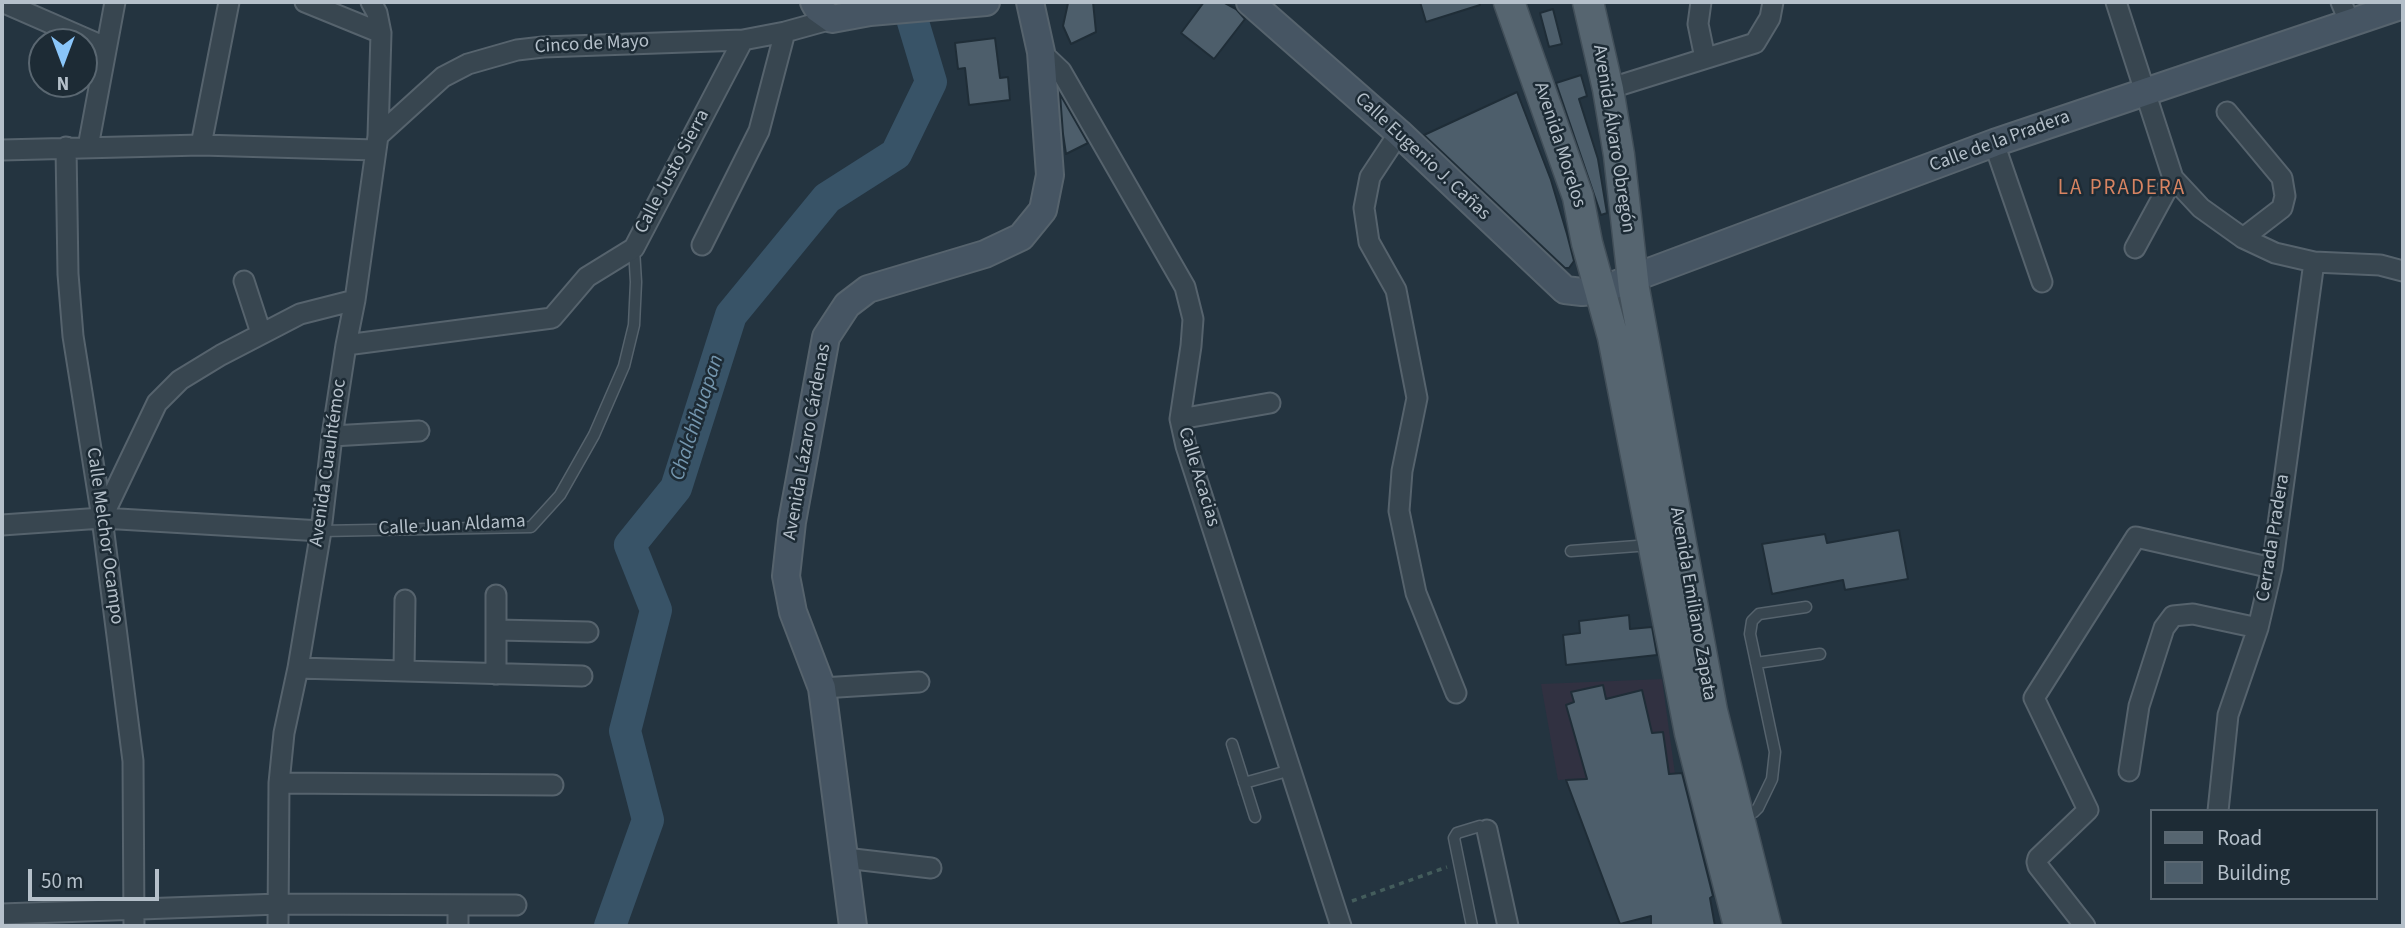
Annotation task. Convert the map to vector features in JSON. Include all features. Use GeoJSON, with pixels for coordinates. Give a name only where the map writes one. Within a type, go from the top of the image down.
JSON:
{"type":"FeatureCollection","features":[{"type":"Feature","properties":{"kind":"main road","name":"Avenida Morelos"},"geometry":{"type":"LineString","coordinates":[[1509,2],[1578,197],[1587,243],[1601,290]]}},
{"type":"Feature","properties":{"kind":"main road","name":"Avenida Álvaro Obregón"},"geometry":{"type":"LineString","coordinates":[[1588,2],[1608,89],[1619,155],[1633,278]]}},
{"type":"Feature","properties":{"kind":"main road","name":"Avenida Emiliano Zapata"},"geometry":{"type":"LineString","coordinates":[[1633,278],[1712,711],[1739,926]]}},
{"type":"Feature","properties":{"kind":"main road","name":"Avenida Emiliano Zapata"},"geometry":{"type":"LineString","coordinates":[[1601,290],[1613,337],[1690,733],[1766,926]]}},
{"type":"Feature","properties":{"kind":"street"},"geometry":{"type":"LineString","coordinates":[[2,2],[105,47]]}},
{"type":"Feature","properties":{"kind":"street"},"geometry":{"type":"LineString","coordinates":[[88,147],[115,2]]}},
{"type":"Feature","properties":{"kind":"street"},"geometry":{"type":"LineString","coordinates":[[201,145],[229,2]]}},
{"type":"Feature","properties":{"kind":"street"},"geometry":{"type":"LineString","coordinates":[[305,2],[381,33]]}},
{"type":"Feature","properties":{"kind":"street","name":"Avenida Cuauhtémoc"},"geometry":{"type":"LineString","coordinates":[[278,926],[279,783],[284,733],[321,531],[332,436],[377,143],[381,33],[377,13],[371,2]]}},
{"type":"Feature","properties":{"kind":"street"},"geometry":{"type":"LineString","coordinates":[[823,10],[870,12],[981,2]]}},
{"type":"Feature","properties":{"kind":"street","name":"Avenida Lázaro Cárdenas"},"geometry":{"type":"LineString","coordinates":[[853,926],[822,688],[793,612],[786,576],[792,522],[825,337],[847,305],[868,289],[985,254],[1021,237],[1043,210],[1050,175],[1041,52],[1030,2]]}},
{"type":"Feature","properties":{"kind":"street","name":"Calle Eugenio J. Cañas"},"geometry":{"type":"LineString","coordinates":[[1250,2],[1399,133],[1565,290],[1601,290]]}},
{"type":"Feature","properties":{"kind":"street"},"geometry":{"type":"LineString","coordinates":[[1701,2],[1698,24],[1706,58]]}},
{"type":"Feature","properties":{"kind":"street"},"geometry":{"type":"LineString","coordinates":[[1608,89],[1755,43],[1770,18],[1773,2]]}},
{"type":"Feature","properties":{"kind":"street"},"geometry":{"type":"LineString","coordinates":[[2116,2],[2173,178],[2201,208],[2243,239],[2275,253],[2314,261],[2380,265],[2403,271]]}},
{"type":"Feature","properties":{"kind":"street","name":"Calle de la Pradera"},"geometry":{"type":"LineString","coordinates":[[1601,290],[1994,143],[2144,91],[2346,12],[2403,5]]}},
{"type":"Feature","properties":{"kind":"street","name":"Cinco de Mayo"},"geometry":{"type":"LineString","coordinates":[[377,143],[443,77],[468,64],[517,50],[624,43],[743,40],[785,32],[823,10]]}},
{"type":"Feature","properties":{"kind":"street"},"geometry":{"type":"LineString","coordinates":[[702,245],[759,131],[785,32]]}},
{"type":"Feature","properties":{"kind":"street","name":"Calle Justo Sierra"},"geometry":{"type":"LineString","coordinates":[[346,345],[552,317],[587,277],[634,248],[743,40]]}},
{"type":"Feature","properties":{"kind":"street","name":"Calle Acacias"},"geometry":{"type":"LineString","coordinates":[[1041,52],[1061,71],[1185,288],[1193,319],[1181,419],[1186,446],[1341,926]]}},
{"type":"Feature","properties":{"kind":"street"},"geometry":{"type":"LineString","coordinates":[[2227,112],[2282,178],[2286,196],[2282,208],[2243,239]]}},
{"type":"Feature","properties":{"kind":"street"},"geometry":{"type":"LineString","coordinates":[[1399,133],[1370,177],[1364,208],[1369,242],[1396,290],[1418,398],[1402,471],[1399,511],[1416,593],[1456,693]]}},
{"type":"Feature","properties":{"kind":"street"},"geometry":{"type":"LineString","coordinates":[[2,150],[377,143]]}},
{"type":"Feature","properties":{"kind":"street"},"geometry":{"type":"LineString","coordinates":[[1994,143],[2042,282]]}},
{"type":"Feature","properties":{"kind":"street","name":"Calle Melchor Ocampo"},"geometry":{"type":"LineString","coordinates":[[66,147],[68,274],[73,336],[102,519],[134,761],[135,918]]}},
{"type":"Feature","properties":{"kind":"street"},"geometry":{"type":"LineString","coordinates":[[2134,247],[2173,178]]}},
{"type":"Feature","properties":{"kind":"street","name":"Cerrada Pradera"},"geometry":{"type":"LineString","coordinates":[[2218,809],[2228,715],[2258,628],[2272,568],[2314,261]]}},
{"type":"Feature","properties":{"kind":"street"},"geometry":{"type":"LineString","coordinates":[[244,281],[261,333]]}},
{"type":"Feature","properties":{"kind":"street"},"geometry":{"type":"LineString","coordinates":[[102,519],[157,403],[180,380],[261,333],[300,314],[355,300]]}},
{"type":"Feature","properties":{"kind":"street"},"geometry":{"type":"LineString","coordinates":[[1181,419],[1270,403]]}},
{"type":"Feature","properties":{"kind":"street"},"geometry":{"type":"LineString","coordinates":[[332,436],[419,431]]}},
{"type":"Feature","properties":{"kind":"street"},"geometry":{"type":"LineString","coordinates":[[2,525],[102,519],[321,531]]}},
{"type":"Feature","properties":{"kind":"street"},"geometry":{"type":"LineString","coordinates":[[2085,926],[2036,862],[2088,810],[2034,698],[2136,537],[2272,568]]}},
{"type":"Feature","properties":{"kind":"street"},"geometry":{"type":"LineString","coordinates":[[496,595],[496,674]]}},
{"type":"Feature","properties":{"kind":"street"},"geometry":{"type":"LineString","coordinates":[[404,671],[405,600]]}},
{"type":"Feature","properties":{"kind":"street"},"geometry":{"type":"LineString","coordinates":[[2129,771],[2139,706],[2164,628],[2173,616],[2193,614],[2258,628]]}},
{"type":"Feature","properties":{"kind":"street"},"geometry":{"type":"LineString","coordinates":[[497,630],[588,632]]}},
{"type":"Feature","properties":{"kind":"street"},"geometry":{"type":"LineString","coordinates":[[298,668],[582,676]]}},
{"type":"Feature","properties":{"kind":"street"},"geometry":{"type":"LineString","coordinates":[[822,688],[919,682]]}},
{"type":"Feature","properties":{"kind":"street"},"geometry":{"type":"LineString","coordinates":[[279,783],[553,785]]}},
{"type":"Feature","properties":{"kind":"street"},"geometry":{"type":"LineString","coordinates":[[1487,830],[1508,926]]}},
{"type":"Feature","properties":{"kind":"street"},"geometry":{"type":"LineString","coordinates":[[845,858],[931,867]]}},
{"type":"Feature","properties":{"kind":"street"},"geometry":{"type":"LineString","coordinates":[[2,914],[135,918],[279,904],[516,905]]}},
{"type":"Feature","properties":{"kind":"street"},"geometry":{"type":"LineString","coordinates":[[458,905],[458,926]]}},
{"type":"Feature","properties":{"kind":"lane","name":"Calle Juan Aldama"},"geometry":{"type":"LineString","coordinates":[[321,531],[531,527],[560,495],[594,435],[624,366],[634,325],[634,248]]}},
{"type":"Feature","properties":{"kind":"lane"},"geometry":{"type":"LineString","coordinates":[[1572,551],[1654,545]]}},
{"type":"Feature","properties":{"kind":"lane"},"geometry":{"type":"LineString","coordinates":[[1726,820],[1754,812],[1772,779],[1775,752],[1750,634],[1752,621],[1759,614],[1806,607]]}},
{"type":"Feature","properties":{"kind":"lane"},"geometry":{"type":"LineString","coordinates":[[1756,663],[1820,654]]}},
{"type":"Feature","properties":{"kind":"lane"},"geometry":{"type":"LineString","coordinates":[[1231,744],[1255,817]]}},
{"type":"Feature","properties":{"kind":"lane"},"geometry":{"type":"LineString","coordinates":[[1244,783],[1292,770]]}},
{"type":"Feature","properties":{"kind":"lane"},"geometry":{"type":"LineString","coordinates":[[1472,926],[1454,838],[1457,833],[1480,826],[1487,830]]}},
{"type":"Feature","properties":{"kind":"path"},"geometry":{"type":"LineString","coordinates":[[1336,907],[1458,863]]}},
{"type":"Feature","properties":{"kind":"shaded area"},"geometry":{"type":"Polygon","coordinates":[[[1662,679],[1675,774],[1558,780],[1541,684],[1662,679]]]}},
{"type":"Feature","properties":{"kind":"building"},"geometry":{"type":"Polygon","coordinates":[[[1093,2],[1096,32],[1071,44],[1063,26],[1068,3],[1093,2]]]}},
{"type":"Feature","properties":{"kind":"building"},"geometry":{"type":"Polygon","coordinates":[[[1204,2],[1223,2],[1236,9],[1245,19],[1214,59],[1181,33],[1204,2]]]}},
{"type":"Feature","properties":{"kind":"building"},"geometry":{"type":"Polygon","coordinates":[[[1420,2],[1479,2],[1480,5],[1426,22],[1420,2]]]}},
{"type":"Feature","properties":{"kind":"building"},"geometry":{"type":"Polygon","coordinates":[[[1553,9],[1562,44],[1549,47],[1540,13],[1553,9]]]}},
{"type":"Feature","properties":{"kind":"building"},"geometry":{"type":"Polygon","coordinates":[[[995,38],[1000,78],[1008,77],[1010,100],[969,105],[965,68],[958,69],[955,43],[995,38]]]}},
{"type":"Feature","properties":{"kind":"building"},"geometry":{"type":"Polygon","coordinates":[[[1581,75],[1587,96],[1579,99],[1598,159],[1607,213],[1601,215],[1556,83],[1581,75]]]}},
{"type":"Feature","properties":{"kind":"building"},"geometry":{"type":"Polygon","coordinates":[[[1517,92],[1551,180],[1567,234],[1574,261],[1569,268],[1565,268],[1424,135],[1517,92]]]}},
{"type":"Feature","properties":{"kind":"building"},"geometry":{"type":"Polygon","coordinates":[[[1060,94],[1088,143],[1066,154],[1063,134],[1060,94]]]}},
{"type":"Feature","properties":{"kind":"building"},"geometry":{"type":"Polygon","coordinates":[[[1899,530],[1908,579],[1845,590],[1843,580],[1772,594],[1762,544],[1825,534],[1827,543],[1899,530]]]}},
{"type":"Feature","properties":{"kind":"building"},"geometry":{"type":"Polygon","coordinates":[[[1629,615],[1630,629],[1652,627],[1657,655],[1566,665],[1563,635],[1580,633],[1579,621],[1629,615]]]}},
{"type":"Feature","properties":{"kind":"building"},"geometry":{"type":"Polygon","coordinates":[[[1603,685],[1606,699],[1642,690],[1652,733],[1663,732],[1669,774],[1682,773],[1713,896],[1710,898],[1715,926],[1651,926],[1651,916],[1620,924],[1566,780],[1587,779],[1566,705],[1574,702],[1571,692],[1603,685]]]}},
{"type":"Feature","properties":{"kind":"waterway","name":"Chalchihuapan"},"geometry":{"type":"LineString","coordinates":[[610,926],[648,820],[625,731],[656,610],[630,545],[676,488],[731,315],[827,198],[896,154],[931,82],[907,2]]}},
{"type":"Feature","properties":{"kind":"district","name":"LA PRADERA"},"geometry":{"type":"Point","coordinates":[2122,189]}}]}
